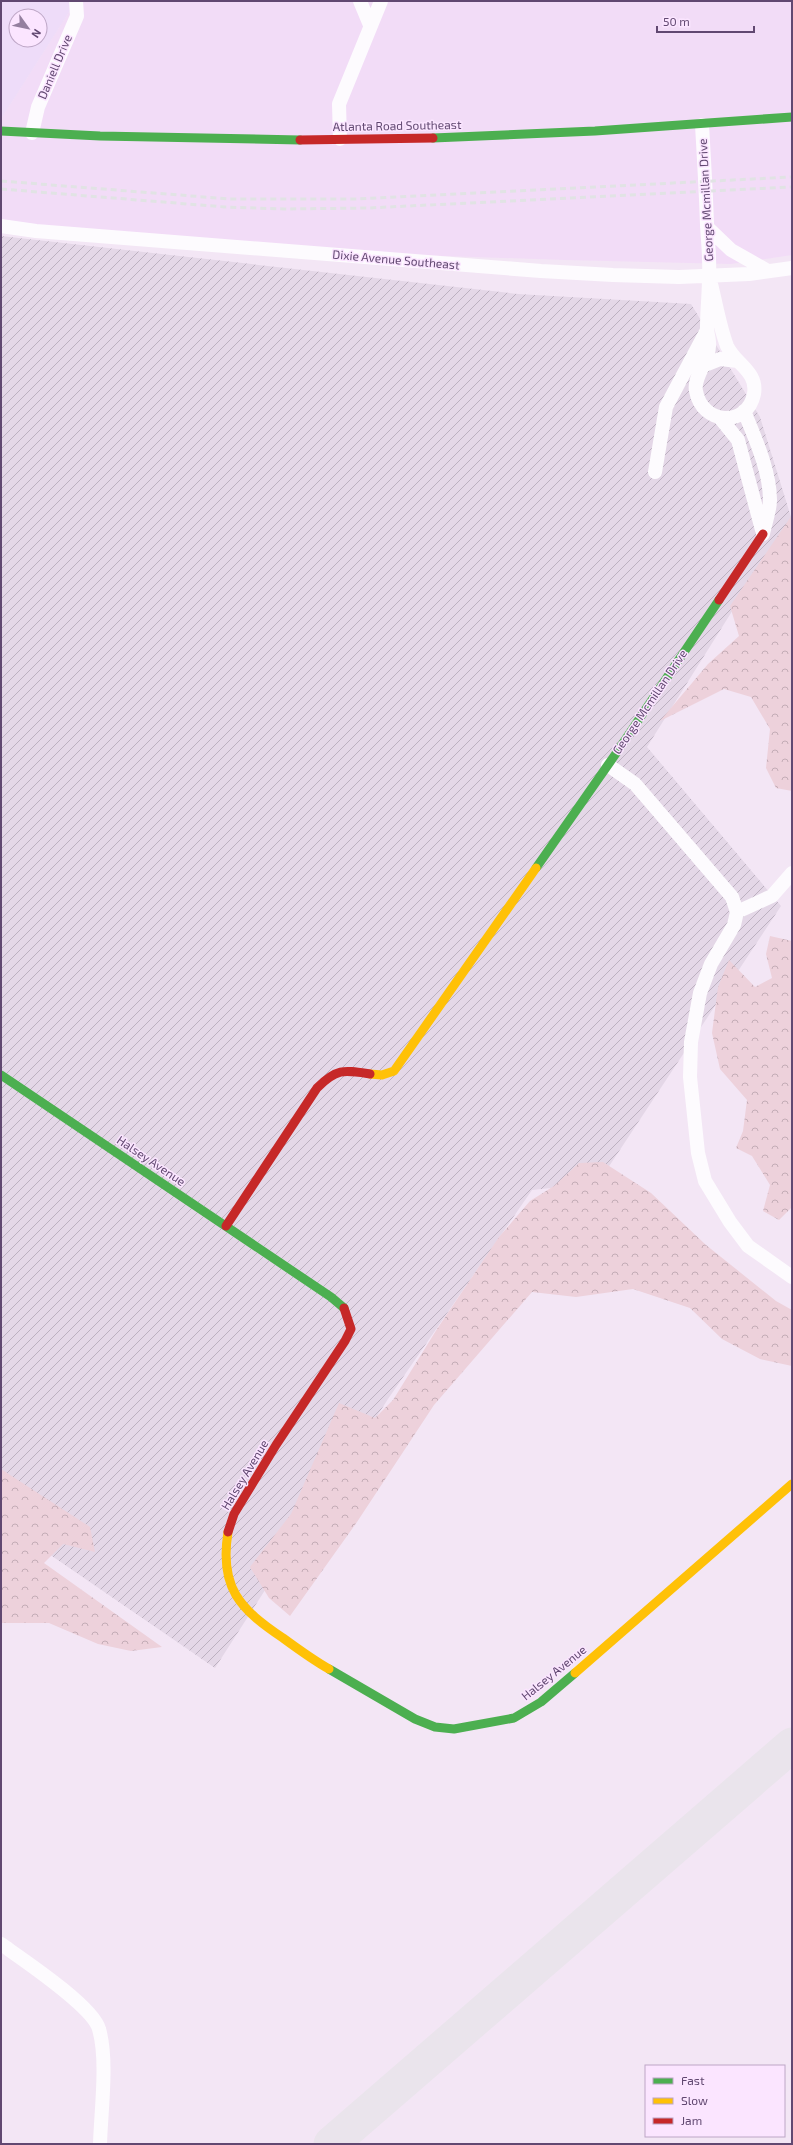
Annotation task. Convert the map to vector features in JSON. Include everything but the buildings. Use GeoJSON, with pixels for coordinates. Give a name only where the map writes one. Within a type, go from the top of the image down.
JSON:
{"type":"FeatureCollection","features":[{"type":"Feature","properties":{"kind":"street","name":"Daniell Drive"},"geometry":{"type":"LineString","coordinates":[[32,133],[38,106],[77,16],[76,1]]}},
{"type":"Feature","properties":{"kind":"street"},"geometry":{"type":"LineString","coordinates":[[360,1],[370,26]]}},
{"type":"Feature","properties":{"kind":"street"},"geometry":{"type":"LineString","coordinates":[[340,139],[339,104],[380,1]]}},
{"type":"Feature","properties":{"kind":"street","name":"Atlanta Road Southeast"},"geometry":{"type":"LineString","coordinates":[[1,131],[183,139],[490,137],[702,125],[792,117]]}},
{"type":"Feature","properties":{"kind":"street","name":"George Mcmillan Drive"},"geometry":{"type":"LineString","coordinates":[[702,125],[709,276],[707,330],[709,346],[705,365],[697,377],[695,390],[699,404],[711,415],[721,419],[738,440],[763,534]]}},
{"type":"Feature","properties":{"kind":"street","name":"Dixie Avenue Southeast"},"geometry":{"type":"LineString","coordinates":[[1,226],[44,231],[541,272],[679,277],[750,274],[792,268]]}},
{"type":"Feature","properties":{"kind":"street"},"geometry":{"type":"LineString","coordinates":[[707,227],[730,250],[768,271]]}},
{"type":"Feature","properties":{"kind":"street","name":"George Mcmillan Drive"},"geometry":{"type":"LineString","coordinates":[[709,276],[728,347],[738,361],[749,370],[752,378],[754,391],[752,403],[744,411],[769,485],[770,502],[763,534],[608,765],[635,784],[732,897],[738,912]]}},
{"type":"Feature","properties":{"kind":"street","name":"George Mcmillan Drive"},"geometry":{"type":"LineString","coordinates":[[656,472],[666,407],[707,330]]}},
{"type":"Feature","properties":{"kind":"street"},"geometry":{"type":"LineString","coordinates":[[705,365],[720,360],[738,361]]}},
{"type":"Feature","properties":{"kind":"street"},"geometry":{"type":"LineString","coordinates":[[721,419],[735,417],[744,411]]}},
{"type":"Feature","properties":{"kind":"street"},"geometry":{"type":"LineString","coordinates":[[226,1226],[317,1088],[327,1076],[340,1070],[350,1070],[373,1076],[384,1076],[394,1071],[608,765]]}},
{"type":"Feature","properties":{"kind":"street"},"geometry":{"type":"LineString","coordinates":[[792,873],[772,896],[738,912],[734,925],[711,964],[700,993],[691,1042],[690,1077],[698,1153],[705,1181],[730,1222],[748,1246],[792,1277]]}},
{"type":"Feature","properties":{"kind":"street","name":"Halsey Avenue"},"geometry":{"type":"LineString","coordinates":[[1,1075],[331,1297],[344,1308],[351,1329],[345,1341],[276,1445],[234,1514],[228,1533],[226,1566],[230,1584],[241,1604],[255,1619],[324,1666],[415,1718],[435,1727],[454,1729],[514,1718],[525,1712],[547,1697],[792,1484]]}},
{"type":"Feature","properties":{"kind":"street"},"geometry":{"type":"LineString","coordinates":[[1,1944],[61,1988],[86,2009],[99,2027],[103,2061],[100,2144]]}},
{"type":"Feature","properties":{"kind":"shaded area"},"geometry":{"type":"Polygon","coordinates":[[[1,1],[76,1],[48,45],[48,8],[8,8],[8,48],[46,48],[1,119],[1,1]]]}},
{"type":"Feature","properties":{"kind":"shaded area"},"geometry":{"type":"Polygon","coordinates":[[[76,1],[792,1],[792,255],[731,264],[565,260],[268,250],[1,232],[1,119],[46,48],[48,48],[48,45],[76,1]]]}},
{"type":"Feature","properties":{"kind":"shaded area"},"geometry":{"type":"Polygon","coordinates":[[[1,236],[518,294],[691,304],[760,417],[791,517],[647,747],[781,906],[598,1183],[532,1190],[388,1399],[215,1668],[1,1521],[1,236]]]}},
{"type":"Feature","properties":{"kind":"green space"},"geometry":{"type":"Polygon","coordinates":[[[792,515],[792,791],[776,788],[766,768],[770,729],[751,697],[724,689],[660,721],[708,664],[739,636],[730,606],[792,515]]]}},
{"type":"Feature","properties":{"kind":"green space"},"geometry":{"type":"Polygon","coordinates":[[[770,936],[792,941],[792,1207],[779,1220],[763,1211],[770,1185],[752,1156],[736,1148],[743,1131],[747,1100],[720,1069],[712,1033],[718,987],[729,960],[755,987],[772,978],[766,954],[770,936]]]}},
{"type":"Feature","properties":{"kind":"green space"},"geometry":{"type":"Polygon","coordinates":[[[603,1162],[651,1193],[706,1245],[776,1301],[792,1310],[792,1366],[760,1359],[722,1339],[690,1308],[633,1289],[576,1297],[532,1292],[434,1405],[357,1522],[290,1616],[269,1598],[250,1567],[291,1514],[339,1403],[375,1418],[393,1400],[437,1329],[499,1237],[530,1201],[554,1186],[579,1163],[603,1162]]]}},
{"type":"Feature","properties":{"kind":"green space"},"geometry":{"type":"Polygon","coordinates":[[[1,1469],[90,1527],[95,1552],[63,1544],[44,1563],[162,1647],[131,1651],[98,1644],[49,1623],[1,1623],[1,1469]]]}},
{"type":"Feature","properties":{"kind":"taxiway"},"geometry":{"type":"LineString","coordinates":[[331,2144],[792,1745]]}},
{"type":"Feature","properties":{"kind":"railway"},"geometry":{"type":"LineString","coordinates":[[1,181],[230,199],[357,199],[792,177]]}},
{"type":"Feature","properties":{"kind":"railway"},"geometry":{"type":"LineString","coordinates":[[1,189],[225,207],[284,209],[368,208],[792,187]]}},
{"type":"Feature","properties":{"kind":"traffic: fast"},"geometry":{"type":"LineString","coordinates":[[433,138],[595,131],[792,117]]}},
{"type":"Feature","properties":{"kind":"traffic: fast"},"geometry":{"type":"LineString","coordinates":[[1,131],[100,136],[300,140]]}},
{"type":"Feature","properties":{"kind":"traffic: fast"},"geometry":{"type":"LineString","coordinates":[[536,868],[617,752],[719,600]]}},
{"type":"Feature","properties":{"kind":"traffic: fast"},"geometry":{"type":"LineString","coordinates":[[1,1075],[331,1297],[344,1308]]}},
{"type":"Feature","properties":{"kind":"traffic: fast"},"geometry":{"type":"LineString","coordinates":[[329,1669],[415,1719],[435,1727],[454,1729],[514,1718],[541,1702],[575,1673]]}},
{"type":"Feature","properties":{"kind":"traffic: slow"},"geometry":{"type":"LineString","coordinates":[[370,1074],[382,1075],[394,1071],[536,868]]}},
{"type":"Feature","properties":{"kind":"traffic: slow"},"geometry":{"type":"LineString","coordinates":[[575,1673],[792,1484]]}},
{"type":"Feature","properties":{"kind":"traffic: slow"},"geometry":{"type":"LineString","coordinates":[[228,1532],[226,1551],[230,1583],[244,1606],[268,1627],[329,1669]]}},
{"type":"Feature","properties":{"kind":"traffic: jam"},"geometry":{"type":"LineString","coordinates":[[300,140],[433,138]]}},
{"type":"Feature","properties":{"kind":"traffic: jam"},"geometry":{"type":"LineString","coordinates":[[719,600],[763,534]]}},
{"type":"Feature","properties":{"kind":"traffic: jam"},"geometry":{"type":"LineString","coordinates":[[226,1226],[317,1088],[324,1081],[341,1072],[347,1071],[370,1074]]}},
{"type":"Feature","properties":{"kind":"traffic: jam"},"geometry":{"type":"LineString","coordinates":[[228,1532],[234,1514],[276,1445],[345,1341],[351,1329],[344,1308]]}}]}
